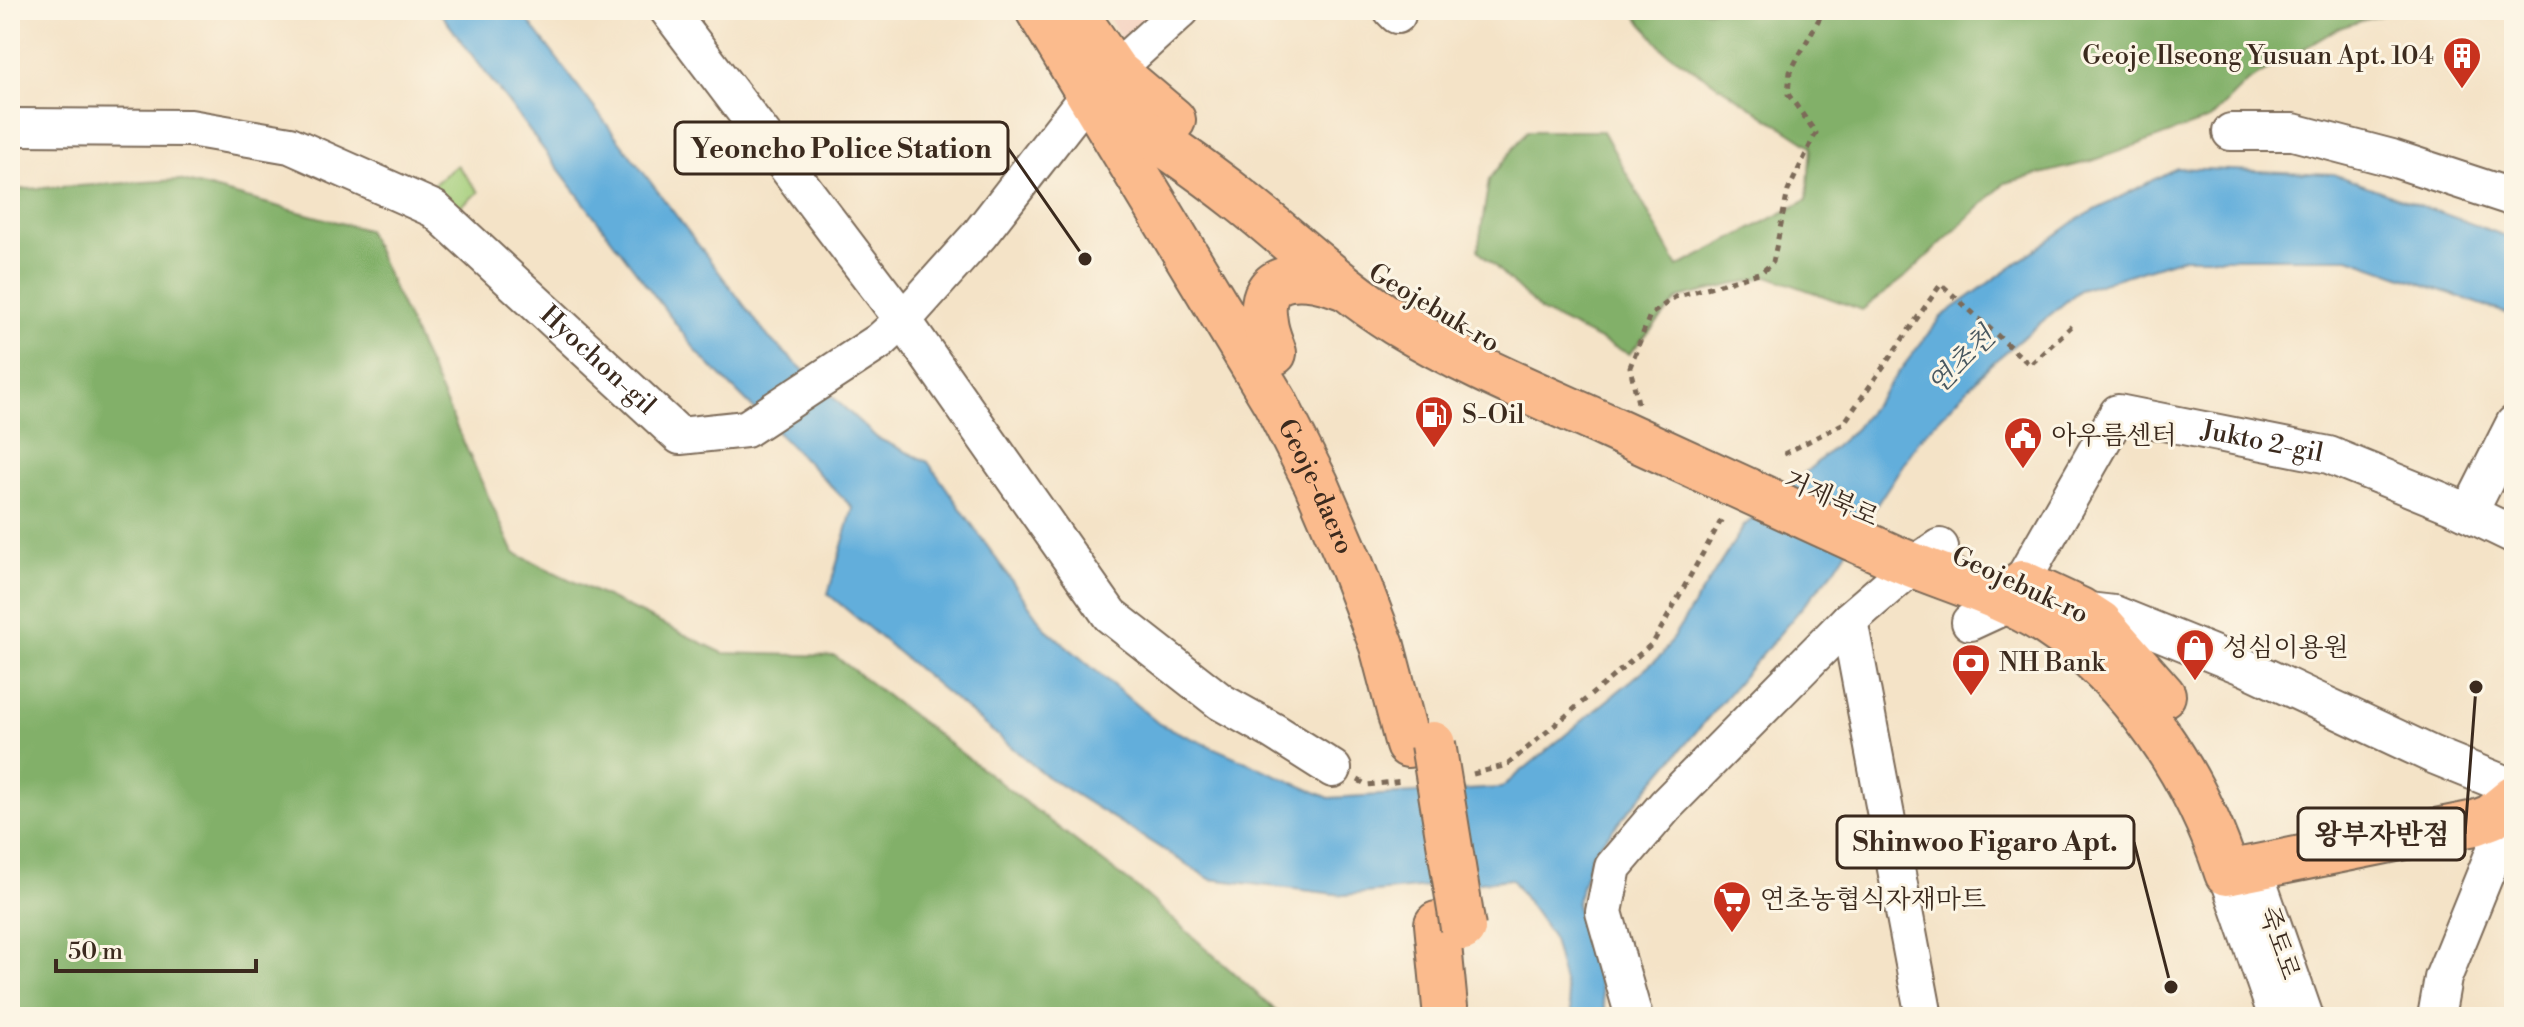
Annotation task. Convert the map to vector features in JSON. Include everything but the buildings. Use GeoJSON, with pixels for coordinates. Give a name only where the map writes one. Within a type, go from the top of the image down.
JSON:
{"type":"FeatureCollection","features":[{"type":"Feature","properties":{"kind":"main road","name":"Geoje-daero"},"geometry":{"type":"LineString","coordinates":[[1038,10],[1102,82],[1275,402],[1316,483],[1352,567],[1421,744]]}},
{"type":"Feature","properties":{"kind":"main road"},"geometry":{"type":"LineString","coordinates":[[1073,10],[1102,82],[1152,135]]}},
{"type":"Feature","properties":{"kind":"main road","name":"Geojebuk-ro"},"geometry":{"type":"LineString","coordinates":[[1102,82],[1158,109],[1398,293],[1495,347],[1640,412],[1748,476]]}},
{"type":"Feature","properties":{"kind":"main road","name":"Geoje-daero"},"geometry":{"type":"LineString","coordinates":[[1152,135],[1337,473],[1405,640],[1450,926],[1471,1017]]}},
{"type":"Feature","properties":{"kind":"main road","name":"Geojebuk-ro"},"geometry":{"type":"LineString","coordinates":[[1152,135],[1241,200],[1395,322],[1481,368],[1748,476]]}},
{"type":"Feature","properties":{"kind":"main road"},"geometry":{"type":"LineString","coordinates":[[1274,353],[1264,322],[1264,306],[1269,292],[1282,278],[1298,276],[1328,280],[1355,292]]}},
{"type":"Feature","properties":{"kind":"main road","name":"거제북로"},"geometry":{"type":"LineString","coordinates":[[1748,476],[1916,552]]}},
{"type":"Feature","properties":{"kind":"main road","name":"Geojebuk-ro"},"geometry":{"type":"LineString","coordinates":[[1916,552],[2000,603],[2047,624],[2084,652],[2141,712],[2178,762],[2236,860]]}},
{"type":"Feature","properties":{"kind":"main road","name":"Geojebuk-ro"},"geometry":{"type":"LineString","coordinates":[[2000,603],[2080,610],[2100,623],[2119,643],[2203,752],[2236,860]]}},
{"type":"Feature","properties":{"kind":"main road"},"geometry":{"type":"LineString","coordinates":[[2236,860],[2475,823],[2491,817],[2512,789]]}},
{"type":"Feature","properties":{"kind":"main road","name":"Geoje-daero"},"geometry":{"type":"LineString","coordinates":[[1446,1017],[1450,926]]}},
{"type":"Feature","properties":{"kind":"street"},"geometry":{"type":"LineString","coordinates":[[668,10],[892,330],[1110,615],[1221,702],[1333,769]]}},
{"type":"Feature","properties":{"kind":"street","name":"Hyochon-gil"},"geometry":{"type":"LineString","coordinates":[[10,127],[190,128],[290,145],[434,209],[680,436],[746,429],[892,330],[980,234],[1102,82],[1181,10]]}},
{"type":"Feature","properties":{"kind":"street"},"geometry":{"type":"LineString","coordinates":[[2231,132],[2293,132],[2392,158],[2514,198]]}},
{"type":"Feature","properties":{"kind":"street","name":"Jukto 2-gil"},"geometry":{"type":"LineString","coordinates":[[2000,603],[2118,413],[2329,455],[2514,535]]}},
{"type":"Feature","properties":{"kind":"street"},"geometry":{"type":"LineString","coordinates":[[2469,513],[2514,424]]}},
{"type":"Feature","properties":{"kind":"street"},"geometry":{"type":"LineString","coordinates":[[1634,1017],[1604,912],[1613,867],[1666,805],[1916,552]]}},
{"type":"Feature","properties":{"kind":"street"},"geometry":{"type":"LineString","coordinates":[[2080,610],[2114,614],[2245,667],[2512,789],[2443,978],[2436,1017]]}},
{"type":"Feature","properties":{"kind":"street"},"geometry":{"type":"LineString","coordinates":[[1849,620],[1924,1017]]}},
{"type":"Feature","properties":{"kind":"street","name":"죽토로"},"geometry":{"type":"LineString","coordinates":[[2236,860],[2277,1017]]}},
{"type":"Feature","properties":{"kind":"street","name":"죽토로"},"geometry":{"type":"LineString","coordinates":[[2236,860],[2305,1017]]}},
{"type":"Feature","properties":{"kind":"path"},"geometry":{"type":"LineString","coordinates":[[1640,412],[1630,367],[1650,315],[1675,297],[1762,272],[1773,262],[1788,191],[1816,133],[1788,94],[1790,72],[1824,10]]}},
{"type":"Feature","properties":{"kind":"path"},"geometry":{"type":"LineString","coordinates":[[1480,773],[1507,765],[1653,643],[1748,476],[1844,423],[1941,284],[2030,365],[2075,323]]}},
{"type":"Feature","properties":{"kind":"shaded area"},"geometry":{"type":"Polygon","coordinates":[[[1104,10],[1171,10],[1129,52],[1104,10]]]}},
{"type":"Feature","properties":{"kind":"green space"},"geometry":{"type":"Polygon","coordinates":[[[1631,10],[2397,10],[2339,28],[2247,82],[2210,119],[2092,161],[2005,183],[1903,279],[1862,310],[1768,276],[1679,298],[1629,354],[1542,312],[1478,250],[1489,180],[1527,131],[1603,131],[1678,267],[1807,200],[1811,146],[1664,50],[1631,10]]]}},
{"type":"Feature","properties":{"kind":"green space"},"geometry":{"type":"Polygon","coordinates":[[[457,165],[479,192],[454,211],[433,185],[457,165]]]}},
{"type":"Feature","properties":{"kind":"green space"},"geometry":{"type":"Polygon","coordinates":[[[179,180],[367,230],[514,553],[723,653],[835,656],[1146,895],[1283,1017],[10,1017],[10,190],[179,180]]]}},
{"type":"Feature","properties":{"kind":"water","name":"연초천"},"geometry":{"type":"Polygon","coordinates":[[[438,10],[520,10],[769,338],[877,438],[928,462],[1045,628],[1159,724],[1329,798],[1501,788],[1662,655],[1744,526],[1855,429],[1941,317],[2078,219],[2176,168],[2333,174],[2514,239],[2514,316],[2349,258],[2182,258],[2080,290],[1990,365],[1919,440],[1834,570],[1592,854],[1576,904],[1598,975],[1606,1017],[1573,1017],[1552,936],[1511,879],[1344,895],[1210,879],[1046,776],[828,594],[853,508],[698,353],[438,10]]]}},
{"type":"Feature","properties":{"kind":"place","name":"Geoje Ilseong Yusuan Apt. 104"},"geometry":{"type":"Point","coordinates":[2462,90]}},
{"type":"Feature","properties":{"kind":"place","name":"Yeoncho Police Station"},"geometry":{"type":"Point","coordinates":[1085,259]}},
{"type":"Feature","properties":{"kind":"place","name":"S-Oil"},"geometry":{"type":"Point","coordinates":[1434,449]}},
{"type":"Feature","properties":{"kind":"place","name":"아우름센터"},"geometry":{"type":"Point","coordinates":[2023,470]}},
{"type":"Feature","properties":{"kind":"place","name":"성심이용원"},"geometry":{"type":"Point","coordinates":[2195,682]}},
{"type":"Feature","properties":{"kind":"place","name":"왕부자반점"},"geometry":{"type":"Point","coordinates":[2476,687]}},
{"type":"Feature","properties":{"kind":"place","name":"NH Bank"},"geometry":{"type":"Point","coordinates":[1971,697]}},
{"type":"Feature","properties":{"kind":"place","name":"연초농협식자재마트"},"geometry":{"type":"Point","coordinates":[1732,934]}},
{"type":"Feature","properties":{"kind":"place","name":"Shinwoo Figaro Apt."},"geometry":{"type":"Point","coordinates":[2171,987]}}]}
